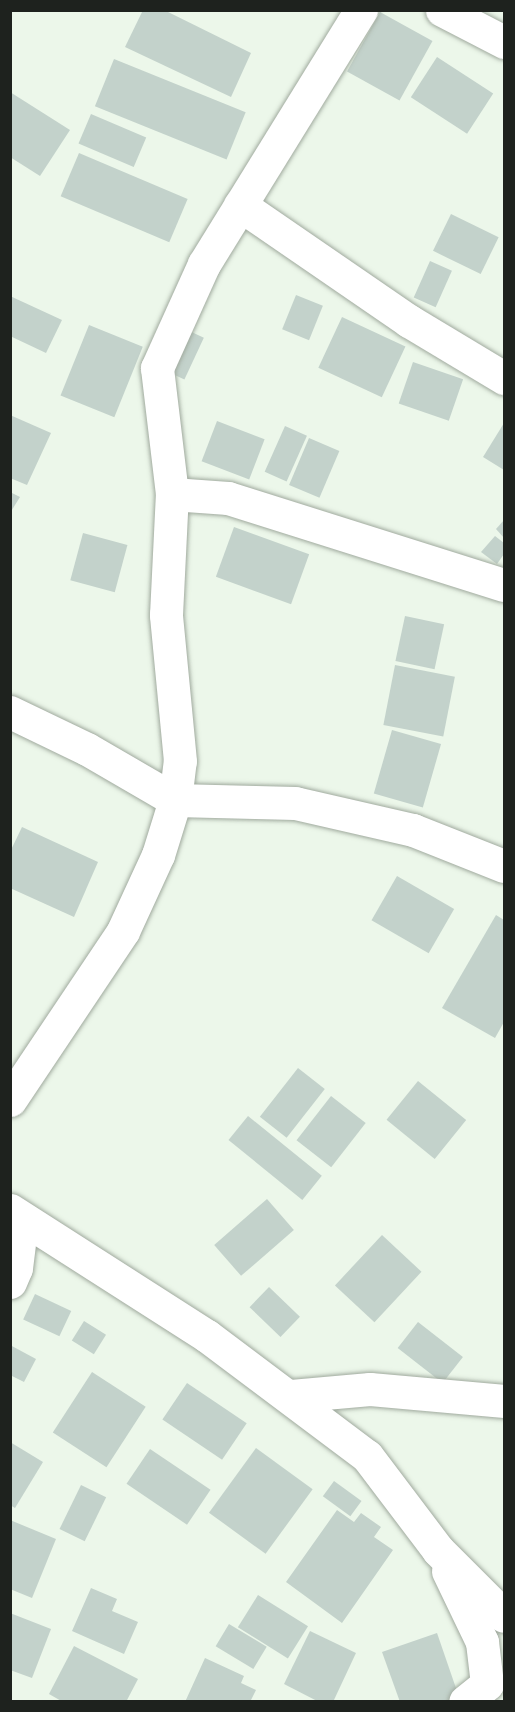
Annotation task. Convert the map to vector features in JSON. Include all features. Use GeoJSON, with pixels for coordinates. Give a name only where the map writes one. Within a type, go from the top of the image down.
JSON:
{"type":"FeatureCollection","features":[{"type":"Feature","properties":{"kind":"street"},"geometry":{"type":"LineString","coordinates":[[10,1100],[123,932],[158,855],[175,800],[180,761],[166,615],[172,494],[157,368],[204,264],[361,10]]}},
{"type":"Feature","properties":{"kind":"street"},"geometry":{"type":"LineString","coordinates":[[442,10],[504,42]]}},
{"type":"Feature","properties":{"kind":"street"},"geometry":{"type":"LineString","coordinates":[[240,204],[410,321],[504,378]]}},
{"type":"Feature","properties":{"kind":"street"},"geometry":{"type":"LineString","coordinates":[[172,494],[228,498],[504,585]]}},
{"type":"Feature","properties":{"kind":"street"},"geometry":{"type":"LineString","coordinates":[[10,712],[87,749],[175,800],[295,803],[412,830],[504,866]]}},
{"type":"Feature","properties":{"kind":"street"},"geometry":{"type":"LineString","coordinates":[[10,1282],[16,1268],[16,1215]]}},
{"type":"Feature","properties":{"kind":"street"},"geometry":{"type":"LineString","coordinates":[[16,1215],[192,1326],[291,1396],[367,1456],[438,1550],[504,1616]]}},
{"type":"Feature","properties":{"kind":"street"},"geometry":{"type":"LineString","coordinates":[[291,1396],[370,1389],[504,1401]]}},
{"type":"Feature","properties":{"kind":"street"},"geometry":{"type":"LineString","coordinates":[[438,1550],[482,1642],[487,1684],[465,1701]]}},
{"type":"Feature","properties":{"kind":"building"},"geometry":{"type":"Polygon","coordinates":[[[143,10],[164,10],[251,53],[231,97],[125,47],[143,10]]]}},
{"type":"Feature","properties":{"kind":"building"},"geometry":{"type":"Polygon","coordinates":[[[380,12],[432,41],[400,101],[347,71],[380,12]]]}},
{"type":"Feature","properties":{"kind":"building"},"geometry":{"type":"Polygon","coordinates":[[[437,57],[493,93],[467,134],[411,97],[437,57]]]}},
{"type":"Feature","properties":{"kind":"building"},"geometry":{"type":"Polygon","coordinates":[[[114,59],[246,112],[227,159],[95,106],[114,59]]]}},
{"type":"Feature","properties":{"kind":"building"},"geometry":{"type":"Polygon","coordinates":[[[10,92],[70,130],[40,176],[10,157],[10,92]]]}},
{"type":"Feature","properties":{"kind":"building"},"geometry":{"type":"Polygon","coordinates":[[[91,114],[146,137],[134,167],[78,143],[91,114]]]}},
{"type":"Feature","properties":{"kind":"building"},"geometry":{"type":"Polygon","coordinates":[[[79,153],[188,199],[169,242],[61,196],[79,153]]]}},
{"type":"Feature","properties":{"kind":"building"},"geometry":{"type":"Polygon","coordinates":[[[451,214],[499,237],[481,274],[433,251],[451,214]]]}},
{"type":"Feature","properties":{"kind":"building"},"geometry":{"type":"Polygon","coordinates":[[[430,261],[452,271],[436,307],[414,298],[430,261]]]}},
{"type":"Feature","properties":{"kind":"building"},"geometry":{"type":"Polygon","coordinates":[[[296,295],[323,306],[309,340],[282,329],[296,295]]]}},
{"type":"Feature","properties":{"kind":"building"},"geometry":{"type":"Polygon","coordinates":[[[10,296],[62,320],[46,353],[10,336],[10,296]]]}},
{"type":"Feature","properties":{"kind":"building"},"geometry":{"type":"Polygon","coordinates":[[[342,317],[405,347],[382,397],[318,368],[342,317]]]}},
{"type":"Feature","properties":{"kind":"building"},"geometry":{"type":"Polygon","coordinates":[[[89,325],[143,347],[114,417],[61,395],[89,325]]]}},
{"type":"Feature","properties":{"kind":"building"},"geometry":{"type":"Polygon","coordinates":[[[183,328],[204,338],[184,379],[164,370],[183,328]]]}},
{"type":"Feature","properties":{"kind":"building"},"geometry":{"type":"Polygon","coordinates":[[[413,362],[463,379],[449,421],[399,404],[413,362]]]}},
{"type":"Feature","properties":{"kind":"building"},"geometry":{"type":"Polygon","coordinates":[[[10,415],[51,433],[27,485],[10,478],[10,415]]]}},
{"type":"Feature","properties":{"kind":"building"},"geometry":{"type":"Polygon","coordinates":[[[217,421],[265,439],[249,479],[202,461],[217,421]]]}},
{"type":"Feature","properties":{"kind":"building"},"geometry":{"type":"Polygon","coordinates":[[[504,423],[504,470],[483,457],[504,423]]]}},
{"type":"Feature","properties":{"kind":"building"},"geometry":{"type":"Polygon","coordinates":[[[285,426],[307,436],[287,481],[265,472],[285,426]]]}},
{"type":"Feature","properties":{"kind":"building"},"geometry":{"type":"Polygon","coordinates":[[[309,438],[339,451],[319,498],[289,485],[309,438]]]}},
{"type":"Feature","properties":{"kind":"building"},"geometry":{"type":"Polygon","coordinates":[[[10,492],[20,497],[10,513],[10,492]]]}},
{"type":"Feature","properties":{"kind":"building"},"geometry":{"type":"Polygon","coordinates":[[[504,520],[504,538],[496,529],[504,520]]]}},
{"type":"Feature","properties":{"kind":"building"},"geometry":{"type":"Polygon","coordinates":[[[234,527],[309,554],[291,604],[216,577],[234,527]]]}},
{"type":"Feature","properties":{"kind":"building"},"geometry":{"type":"Polygon","coordinates":[[[83,533],[127,545],[115,592],[70,580],[83,533]]]}},
{"type":"Feature","properties":{"kind":"building"},"geometry":{"type":"Polygon","coordinates":[[[495,536],[504,543],[504,554],[497,564],[481,552],[495,536]]]}},
{"type":"Feature","properties":{"kind":"building"},"geometry":{"type":"Polygon","coordinates":[[[405,616],[444,624],[435,669],[395,661],[405,616]]]}},
{"type":"Feature","properties":{"kind":"building"},"geometry":{"type":"Polygon","coordinates":[[[395,665],[455,677],[443,737],[383,725],[395,665]]]}},
{"type":"Feature","properties":{"kind":"building"},"geometry":{"type":"Polygon","coordinates":[[[392,730],[441,744],[423,808],[374,793],[392,730]]]}},
{"type":"Feature","properties":{"kind":"building"},"geometry":{"type":"Polygon","coordinates":[[[22,827],[98,862],[74,917],[10,888],[10,852],[22,827]]]}},
{"type":"Feature","properties":{"kind":"building"},"geometry":{"type":"Polygon","coordinates":[[[397,876],[454,909],[429,953],[372,920],[397,876]]]}},
{"type":"Feature","properties":{"kind":"building"},"geometry":{"type":"Polygon","coordinates":[[[496,915],[504,920],[504,1022],[495,1038],[442,1008],[496,915]]]}},
{"type":"Feature","properties":{"kind":"building"},"geometry":{"type":"Polygon","coordinates":[[[298,1068],[325,1089],[287,1138],[260,1117],[298,1068]]]}},
{"type":"Feature","properties":{"kind":"building"},"geometry":{"type":"Polygon","coordinates":[[[418,1081],[466,1120],[435,1159],[387,1120],[418,1081]]]}},
{"type":"Feature","properties":{"kind":"building"},"geometry":{"type":"Polygon","coordinates":[[[331,1096],[366,1123],[331,1167],[297,1140],[331,1096]]]}},
{"type":"Feature","properties":{"kind":"building"},"geometry":{"type":"Polygon","coordinates":[[[248,1116],[322,1176],[302,1200],[228,1140],[248,1116]]]}},
{"type":"Feature","properties":{"kind":"building"},"geometry":{"type":"Polygon","coordinates":[[[267,1199],[294,1230],[241,1276],[214,1245],[267,1199]]]}},
{"type":"Feature","properties":{"kind":"building"},"geometry":{"type":"Polygon","coordinates":[[[382,1235],[421,1272],[374,1322],[335,1285],[382,1235]]]}},
{"type":"Feature","properties":{"kind":"building"},"geometry":{"type":"Polygon","coordinates":[[[269,1287],[300,1317],[280,1337],[250,1307],[269,1287]]]}},
{"type":"Feature","properties":{"kind":"building"},"geometry":{"type":"Polygon","coordinates":[[[35,1294],[71,1311],[59,1336],[23,1319],[35,1294]]]}},
{"type":"Feature","properties":{"kind":"building"},"geometry":{"type":"Polygon","coordinates":[[[84,1321],[106,1335],[94,1354],[72,1341],[84,1321]]]}},
{"type":"Feature","properties":{"kind":"building"},"geometry":{"type":"Polygon","coordinates":[[[418,1322],[463,1357],[443,1383],[398,1348],[418,1322]]]}},
{"type":"Feature","properties":{"kind":"building"},"geometry":{"type":"Polygon","coordinates":[[[10,1345],[36,1359],[24,1382],[10,1375],[10,1345]]]}},
{"type":"Feature","properties":{"kind":"building"},"geometry":{"type":"Polygon","coordinates":[[[92,1372],[146,1407],[106,1467],[53,1432],[92,1372]]]}},
{"type":"Feature","properties":{"kind":"building"},"geometry":{"type":"Polygon","coordinates":[[[187,1383],[247,1423],[222,1460],[162,1419],[187,1383]]]}},
{"type":"Feature","properties":{"kind":"building"},"geometry":{"type":"Polygon","coordinates":[[[10,1442],[43,1462],[15,1508],[10,1505],[10,1442]]]}},
{"type":"Feature","properties":{"kind":"building"},"geometry":{"type":"Polygon","coordinates":[[[256,1448],[313,1489],[266,1554],[209,1513],[256,1448]]]}},
{"type":"Feature","properties":{"kind":"building"},"geometry":{"type":"Polygon","coordinates":[[[150,1449],[211,1490],[187,1525],[127,1484],[150,1449]]]}},
{"type":"Feature","properties":{"kind":"building"},"geometry":{"type":"Polygon","coordinates":[[[334,1481],[362,1501],[350,1516],[323,1496],[334,1481]]]}},
{"type":"Feature","properties":{"kind":"building"},"geometry":{"type":"Polygon","coordinates":[[[81,1485],[106,1497],[85,1541],[60,1529],[81,1485]]]}},
{"type":"Feature","properties":{"kind":"building"},"geometry":{"type":"Polygon","coordinates":[[[337,1510],[354,1522],[361,1513],[381,1527],[374,1537],[393,1550],[342,1623],[286,1582],[337,1510]]]}},
{"type":"Feature","properties":{"kind":"building"},"geometry":{"type":"Polygon","coordinates":[[[10,1520],[56,1539],[32,1598],[10,1589],[10,1520]]]}},
{"type":"Feature","properties":{"kind":"building"},"geometry":{"type":"Polygon","coordinates":[[[91,1588],[117,1599],[112,1611],[138,1622],[124,1654],[72,1631],[91,1588]]]}},
{"type":"Feature","properties":{"kind":"building"},"geometry":{"type":"Polygon","coordinates":[[[258,1595],[308,1626],[288,1658],[238,1627],[258,1595]]]}},
{"type":"Feature","properties":{"kind":"building"},"geometry":{"type":"Polygon","coordinates":[[[10,1613],[51,1629],[32,1678],[10,1670],[10,1613]]]}},
{"type":"Feature","properties":{"kind":"building"},"geometry":{"type":"Polygon","coordinates":[[[229,1624],[267,1647],[253,1669],[216,1646],[229,1624]]]}},
{"type":"Feature","properties":{"kind":"building"},"geometry":{"type":"Polygon","coordinates":[[[310,1631],[356,1653],[333,1702],[319,1702],[284,1684],[310,1631]]]}},
{"type":"Feature","properties":{"kind":"building"},"geometry":{"type":"Polygon","coordinates":[[[437,1633],[459,1697],[446,1702],[400,1702],[382,1652],[437,1633]]]}},
{"type":"Feature","properties":{"kind":"building"},"geometry":{"type":"Polygon","coordinates":[[[74,1646],[138,1679],[126,1702],[63,1702],[49,1694],[74,1646]]]}},
{"type":"Feature","properties":{"kind":"building"},"geometry":{"type":"Polygon","coordinates":[[[205,1658],[244,1676],[241,1683],[256,1690],[250,1702],[185,1702],[205,1658]]]}}]}
